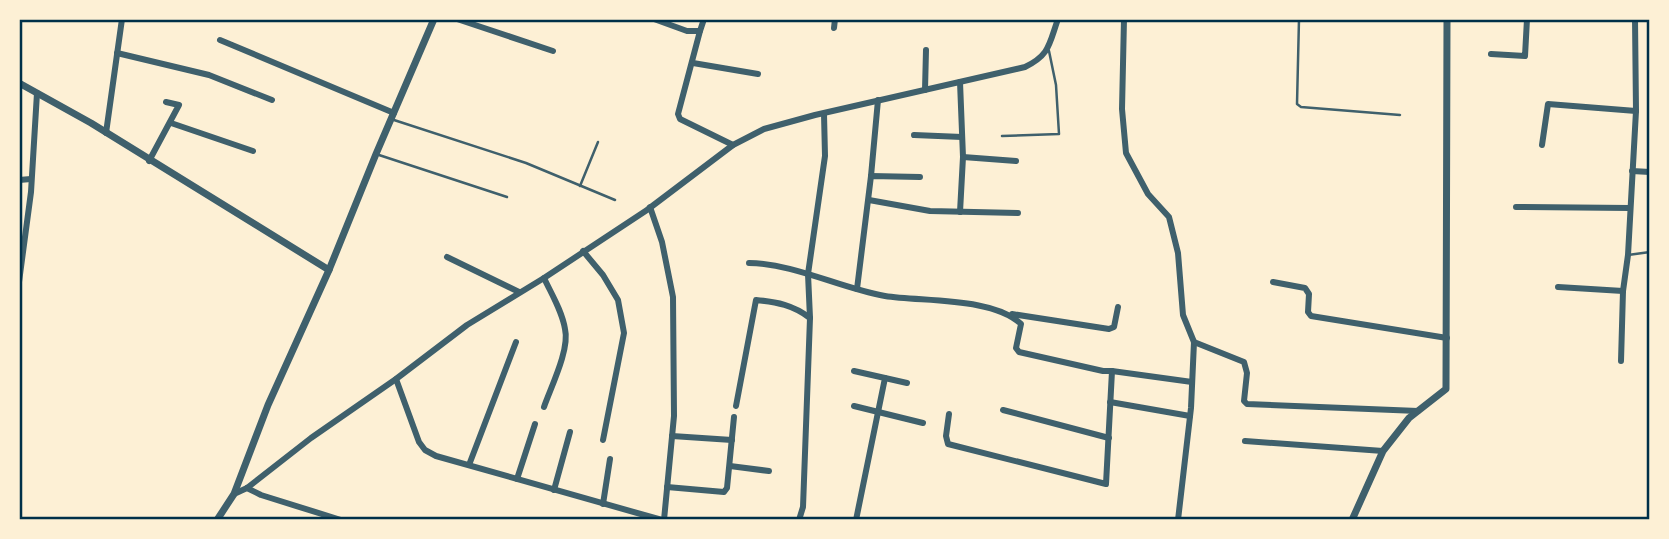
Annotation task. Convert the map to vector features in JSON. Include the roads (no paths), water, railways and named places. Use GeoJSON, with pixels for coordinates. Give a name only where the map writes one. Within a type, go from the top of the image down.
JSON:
{"type":"FeatureCollection","features":[{"type":"Feature","properties":{"kind":"street"},"geometry":{"type":"LineString","coordinates":[[106,133],[122,19]]}},
{"type":"Feature","properties":{"kind":"street"},"geometry":{"type":"LineString","coordinates":[[217,520],[234,494],[268,405],[329,271],[434,19]]}},
{"type":"Feature","properties":{"kind":"street"},"geometry":{"type":"LineString","coordinates":[[457,19],[554,51]]}},
{"type":"Feature","properties":{"kind":"street"},"geometry":{"type":"LineString","coordinates":[[654,19],[687,31],[700,31]]}},
{"type":"Feature","properties":{"kind":"street"},"geometry":{"type":"LineString","coordinates":[[704,19],[678,114],[680,119],[733,145]]}},
{"type":"Feature","properties":{"kind":"street"},"geometry":{"type":"LineString","coordinates":[[834,28],[835,19]]}},
{"type":"Feature","properties":{"kind":"street"},"geometry":{"type":"LineString","coordinates":[[234,494],[247,488],[467,325],[544,278],[650,207],[733,145],[764,129],[1025,67],[1040,59],[1048,48],[1058,19]]}},
{"type":"Feature","properties":{"kind":"street"},"geometry":{"type":"LineString","coordinates":[[1124,19],[1122,109],[1126,153],[1148,194],[1169,217],[1178,253],[1184,315],[1194,342],[1190,416],[1178,520]]}},
{"type":"Feature","properties":{"kind":"street"},"geometry":{"type":"LineString","coordinates":[[1352,520],[1383,451],[1409,418],[1446,389],[1447,19]]}},
{"type":"Feature","properties":{"kind":"street"},"geometry":{"type":"LineString","coordinates":[[1491,54],[1525,56],[1527,19]]}},
{"type":"Feature","properties":{"kind":"street"},"geometry":{"type":"LineString","coordinates":[[1621,361],[1623,291],[1628,254],[1636,111],[1635,19]]}},
{"type":"Feature","properties":{"kind":"street"},"geometry":{"type":"LineString","coordinates":[[220,40],[257,53],[393,116]]}},
{"type":"Feature","properties":{"kind":"street"},"geometry":{"type":"LineString","coordinates":[[925,90],[926,50]]}},
{"type":"Feature","properties":{"kind":"street"},"geometry":{"type":"LineString","coordinates":[[117,54],[209,75],[272,100]]}},
{"type":"Feature","properties":{"kind":"street"},"geometry":{"type":"LineString","coordinates":[[692,63],[758,74]]}},
{"type":"Feature","properties":{"kind":"street"},"geometry":{"type":"LineString","coordinates":[[960,82],[963,157],[960,212]]}},
{"type":"Feature","properties":{"kind":"street"},"geometry":{"type":"LineString","coordinates":[[19,83],[106,133],[329,271]]}},
{"type":"Feature","properties":{"kind":"street"},"geometry":{"type":"LineString","coordinates":[[19,282],[31,179],[37,93]]}},
{"type":"Feature","properties":{"kind":"street"},"geometry":{"type":"LineString","coordinates":[[858,289],[878,100]]}},
{"type":"Feature","properties":{"kind":"street"},"geometry":{"type":"LineString","coordinates":[[149,161],[179,104],[166,102]]}},
{"type":"Feature","properties":{"kind":"street"},"geometry":{"type":"LineString","coordinates":[[1542,145],[1548,104],[1636,111]]}},
{"type":"Feature","properties":{"kind":"street"},"geometry":{"type":"LineString","coordinates":[[799,520],[803,507],[810,318],[808,274],[825,156],[824,114]]}},
{"type":"Feature","properties":{"kind":"street"},"geometry":{"type":"LineString","coordinates":[[171,123],[253,151]]}},
{"type":"Feature","properties":{"kind":"street"},"geometry":{"type":"LineString","coordinates":[[914,135],[962,137]]}},
{"type":"Feature","properties":{"kind":"street"},"geometry":{"type":"LineString","coordinates":[[963,157],[1016,161]]}},
{"type":"Feature","properties":{"kind":"street"},"geometry":{"type":"LineString","coordinates":[[1632,171],[1650,172]]}},
{"type":"Feature","properties":{"kind":"street"},"geometry":{"type":"LineString","coordinates":[[872,176],[920,177]]}},
{"type":"Feature","properties":{"kind":"street"},"geometry":{"type":"LineString","coordinates":[[19,180],[31,179]]}},
{"type":"Feature","properties":{"kind":"street"},"geometry":{"type":"LineString","coordinates":[[869,200],[930,211],[1018,214]]}},
{"type":"Feature","properties":{"kind":"street"},"geometry":{"type":"LineString","coordinates":[[396,379],[419,442],[425,450],[436,456],[663,520],[672,436],[673,297],[662,242],[650,207]]}},
{"type":"Feature","properties":{"kind":"street"},"geometry":{"type":"LineString","coordinates":[[1516,208],[1630,208]]}},
{"type":"Feature","properties":{"kind":"street"},"geometry":{"type":"LineString","coordinates":[[583,251],[603,275],[618,300],[624,332],[603,440]]}},
{"type":"Feature","properties":{"kind":"street"},"geometry":{"type":"LineString","coordinates":[[447,257],[519,292]]}},
{"type":"Feature","properties":{"kind":"street"},"geometry":{"type":"LineString","coordinates":[[749,263],[770,263],[887,296],[953,301],[1010,314],[1110,329],[1114,327],[1118,307]]}},
{"type":"Feature","properties":{"kind":"street"},"geometry":{"type":"LineString","coordinates":[[544,278],[566,331],[564,349],[544,407]]}},
{"type":"Feature","properties":{"kind":"street"},"geometry":{"type":"LineString","coordinates":[[1273,282],[1305,288],[1309,294],[1308,312],[1311,316],[1447,338]]}},
{"type":"Feature","properties":{"kind":"street"},"geometry":{"type":"LineString","coordinates":[[1558,286],[1623,291]]}},
{"type":"Feature","properties":{"kind":"street"},"geometry":{"type":"LineString","coordinates":[[736,406],[756,300],[780,302],[810,318]]}},
{"type":"Feature","properties":{"kind":"street"},"geometry":{"type":"LineString","coordinates":[[1010,314],[1021,324],[1016,348],[1019,352],[1103,371],[1192,382]]}},
{"type":"Feature","properties":{"kind":"street"},"geometry":{"type":"LineString","coordinates":[[469,465],[516,342]]}},
{"type":"Feature","properties":{"kind":"street"},"geometry":{"type":"LineString","coordinates":[[1194,342],[1244,362],[1247,373],[1244,401],[1247,404],[1418,411]]}},
{"type":"Feature","properties":{"kind":"street"},"geometry":{"type":"LineString","coordinates":[[854,371],[908,383]]}},
{"type":"Feature","properties":{"kind":"street"},"geometry":{"type":"LineString","coordinates":[[949,414],[947,444],[1106,484],[1112,371]]}},
{"type":"Feature","properties":{"kind":"street"},"geometry":{"type":"LineString","coordinates":[[856,520],[885,378]]}},
{"type":"Feature","properties":{"kind":"street"},"geometry":{"type":"LineString","coordinates":[[1110,402],[1190,416]]}},
{"type":"Feature","properties":{"kind":"street"},"geometry":{"type":"LineString","coordinates":[[853,405],[923,423]]}},
{"type":"Feature","properties":{"kind":"street"},"geometry":{"type":"LineString","coordinates":[[1003,410],[1109,438]]}},
{"type":"Feature","properties":{"kind":"street"},"geometry":{"type":"LineString","coordinates":[[667,487],[724,492],[730,466],[734,417]]}},
{"type":"Feature","properties":{"kind":"street"},"geometry":{"type":"LineString","coordinates":[[517,479],[535,424]]}},
{"type":"Feature","properties":{"kind":"street"},"geometry":{"type":"LineString","coordinates":[[554,489],[570,432]]}},
{"type":"Feature","properties":{"kind":"street"},"geometry":{"type":"LineString","coordinates":[[672,436],[732,440]]}},
{"type":"Feature","properties":{"kind":"street"},"geometry":{"type":"LineString","coordinates":[[1245,441],[1383,451]]}},
{"type":"Feature","properties":{"kind":"street"},"geometry":{"type":"LineString","coordinates":[[603,504],[610,460]]}},
{"type":"Feature","properties":{"kind":"street"},"geometry":{"type":"LineString","coordinates":[[730,466],[769,471]]}},
{"type":"Feature","properties":{"kind":"street"},"geometry":{"type":"LineString","coordinates":[[247,488],[261,495],[341,520]]}},
{"type":"Feature","properties":{"kind":"lane"},"geometry":{"type":"LineString","coordinates":[[1299,19],[1297,104],[1301,107],[1400,115]]}},
{"type":"Feature","properties":{"kind":"lane"},"geometry":{"type":"LineString","coordinates":[[1002,136],[1059,134],[1056,85],[1048,48]]}},
{"type":"Feature","properties":{"kind":"lane"},"geometry":{"type":"LineString","coordinates":[[393,116],[526,163],[614,200]]}},
{"type":"Feature","properties":{"kind":"lane"},"geometry":{"type":"LineString","coordinates":[[580,186],[598,142]]}},
{"type":"Feature","properties":{"kind":"lane"},"geometry":{"type":"LineString","coordinates":[[376,155],[506,197]]}},
{"type":"Feature","properties":{"kind":"lane"},"geometry":{"type":"LineString","coordinates":[[1628,254],[1650,252]]}}]}
